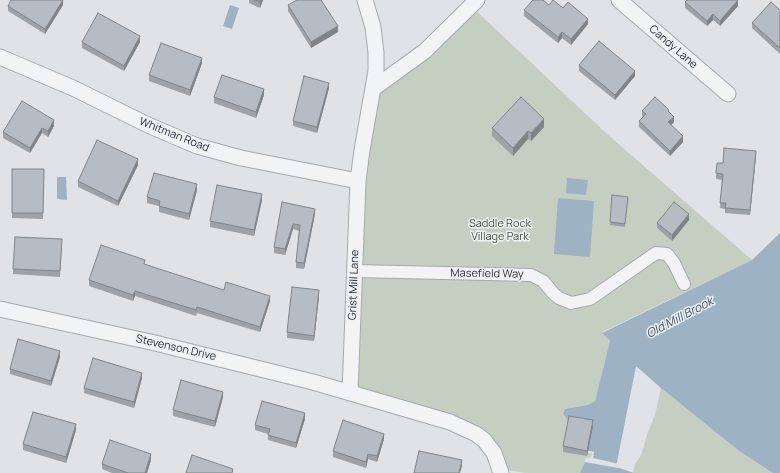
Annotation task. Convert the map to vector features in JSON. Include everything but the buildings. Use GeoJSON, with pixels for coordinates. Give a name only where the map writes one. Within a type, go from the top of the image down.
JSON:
{"type":"FeatureCollection","features":[{"type":"Feature","properties":{"kind":"street","name":"Grist Mill Lane"},"geometry":{"type":"LineString","coordinates":[[350,393],[358,181],[376,71],[376,53],[373,27],[365,0]]}},
{"type":"Feature","properties":{"kind":"street"},"geometry":{"type":"LineString","coordinates":[[374,88],[425,51],[477,0]]}},
{"type":"Feature","properties":{"kind":"street","name":"Candy Lane"},"geometry":{"type":"LineString","coordinates":[[619,0],[728,94]]}},
{"type":"Feature","properties":{"kind":"street","name":"Whitman Road"},"geometry":{"type":"LineString","coordinates":[[0,57],[73,88],[148,125],[197,146],[241,158],[358,181]]}},
{"type":"Feature","properties":{"kind":"street","name":"Masefield Way"},"geometry":{"type":"LineString","coordinates":[[355,271],[531,275],[543,281],[559,298],[571,303],[590,299],[656,253],[666,254],[674,263],[684,284]]}},
{"type":"Feature","properties":{"kind":"street","name":"Stevenson Drive"},"geometry":{"type":"LineString","coordinates":[[0,309],[155,343],[313,382],[350,393]]}},
{"type":"Feature","properties":{"kind":"street"},"geometry":{"type":"LineString","coordinates":[[350,393],[450,422],[471,432],[484,440],[490,446],[498,461],[501,473]]}},
{"type":"Feature","properties":{"kind":"green space","name":"Saddle Rock Village Park"},"geometry":{"type":"Polygon","coordinates":[[[471,6],[607,134],[752,260],[602,332],[610,341],[595,401],[588,405],[565,409],[593,426],[588,451],[594,452],[593,458],[585,462],[580,473],[526,473],[500,469],[484,440],[350,393],[355,271],[374,88],[471,6]]]}},
{"type":"Feature","properties":{"kind":"green space"},"geometry":{"type":"Polygon","coordinates":[[[661,388],[739,451],[773,473],[633,473],[635,464],[641,455],[655,415],[661,388]]]}},
{"type":"Feature","properties":{"kind":"water"},"geometry":{"type":"Polygon","coordinates":[[[230,5],[239,8],[232,29],[223,26],[230,5]]]}},
{"type":"Feature","properties":{"kind":"water"},"geometry":{"type":"Polygon","coordinates":[[[57,177],[66,177],[67,200],[57,199],[57,177]]]}},
{"type":"Feature","properties":{"kind":"water"},"geometry":{"type":"Polygon","coordinates":[[[567,178],[588,180],[586,195],[566,193],[567,178]]]}},
{"type":"Feature","properties":{"kind":"water"},"geometry":{"type":"Polygon","coordinates":[[[558,198],[594,201],[590,257],[554,254],[558,198]]]}},
{"type":"Feature","properties":{"kind":"water","name":"Old Mill Brook"},"geometry":{"type":"Polygon","coordinates":[[[780,233],[780,473],[773,473],[739,451],[636,366],[616,467],[634,473],[580,473],[585,462],[593,458],[594,452],[588,451],[563,414],[565,409],[588,405],[595,401],[610,341],[602,333],[752,260],[780,233]]]}},
{"type":"Feature","properties":{"kind":"pier"},"geometry":{"type":"Polygon","coordinates":[[[588,451],[594,452],[593,458],[619,464],[618,468],[585,462],[585,459],[591,457],[592,453],[588,453],[588,451]]]}}]}
